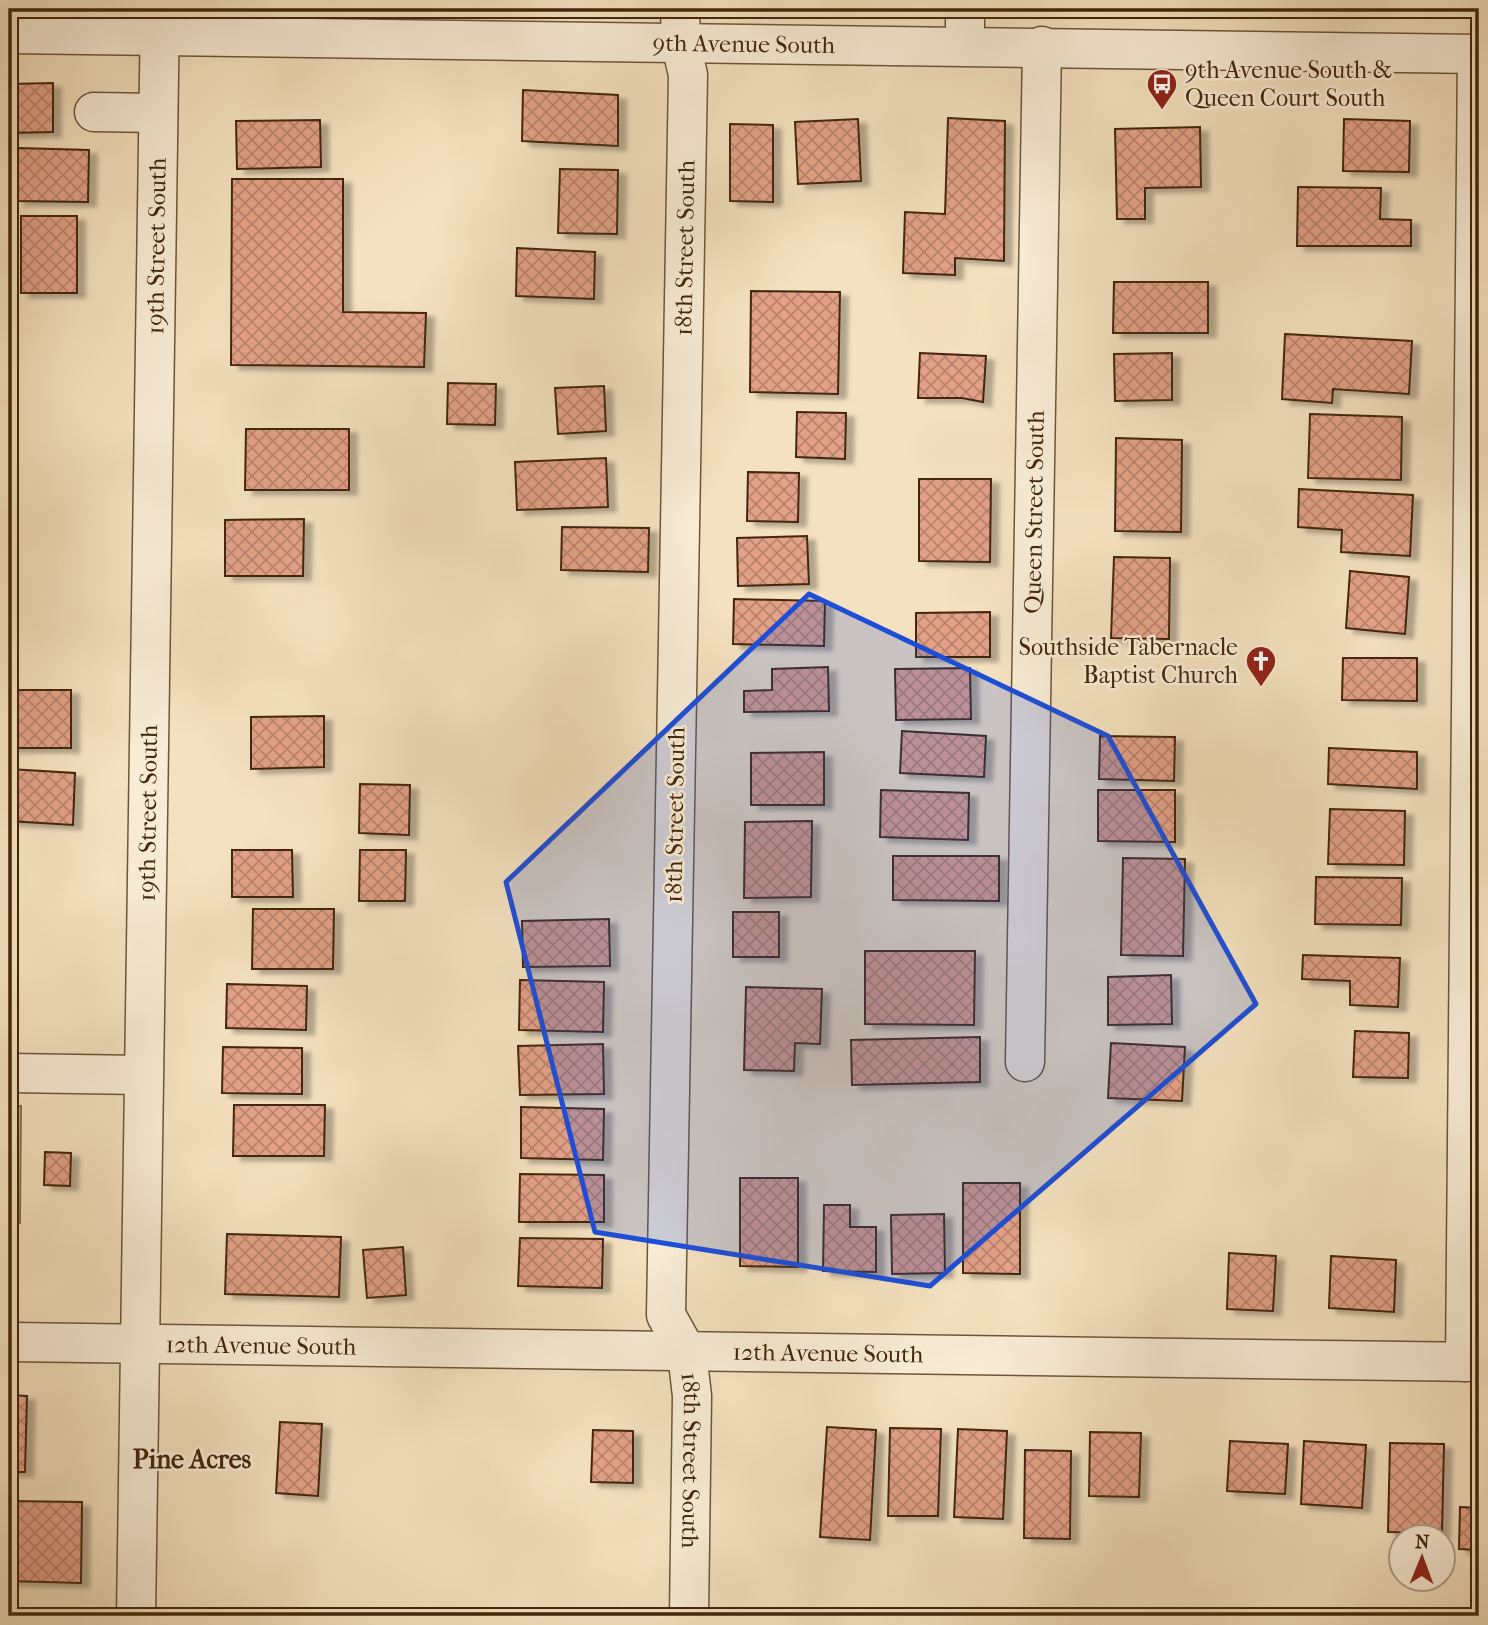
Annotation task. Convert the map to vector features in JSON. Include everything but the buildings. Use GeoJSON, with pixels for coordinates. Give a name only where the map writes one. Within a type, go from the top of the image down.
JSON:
{"type":"FeatureCollection","features":[{"type":"Feature","properties":{"kind":"street","name":"9th Avenue South"},"geometry":{"type":"LineString","coordinates":[[9,34],[160,22],[965,27],[1042,46],[1478,54]]}},
{"type":"Feature","properties":{"kind":"street","name":"19th Street South"},"geometry":{"type":"LineString","coordinates":[[136,1616],[142,1074],[160,22]]}},
{"type":"Feature","properties":{"kind":"street","name":"18th Street South"},"geometry":{"type":"LineString","coordinates":[[681,26],[688,75],[666,1315],[687,1353],[692,1395],[689,1616]]}},
{"type":"Feature","properties":{"kind":"street","name":"Queen Street South"},"geometry":{"type":"LineString","coordinates":[[1025,1062],[1042,46]]}},
{"type":"Feature","properties":{"kind":"street"},"geometry":{"type":"LineString","coordinates":[[1472,1362],[1478,54]]}},
{"type":"Feature","properties":{"kind":"street"},"geometry":{"type":"LineString","coordinates":[[94,111],[158,113]]}},
{"type":"Feature","properties":{"kind":"street"},"geometry":{"type":"LineString","coordinates":[[9,1073],[142,1074]]}},
{"type":"Feature","properties":{"kind":"street","name":"12th Avenue South"},"geometry":{"type":"LineString","coordinates":[[9,1342],[1472,1362]]}},
{"type":"Feature","properties":{"kind":"highlighted area"},"geometry":{"type":"Polygon","coordinates":[[[809,594],[1108,736],[1256,1004],[930,1286],[595,1232],[506,882],[809,594]]]}},
{"type":"Feature","properties":{"kind":"green space"},"geometry":{"type":"Polygon","coordinates":[[[9,1106],[21,1106],[20,1223],[9,1223],[9,1106]]]}},
{"type":"Feature","properties":{"kind":"place","name":"9th Avenue South & Queen Court South"},"geometry":{"type":"Point","coordinates":[1162,111]}},
{"type":"Feature","properties":{"kind":"place","name":"Southside Tabernacle Baptist Church"},"geometry":{"type":"Point","coordinates":[1261,688]}},
{"type":"Feature","properties":{"kind":"district","name":"Pine Acres"},"geometry":{"type":"Point","coordinates":[192,1459]}}]}
